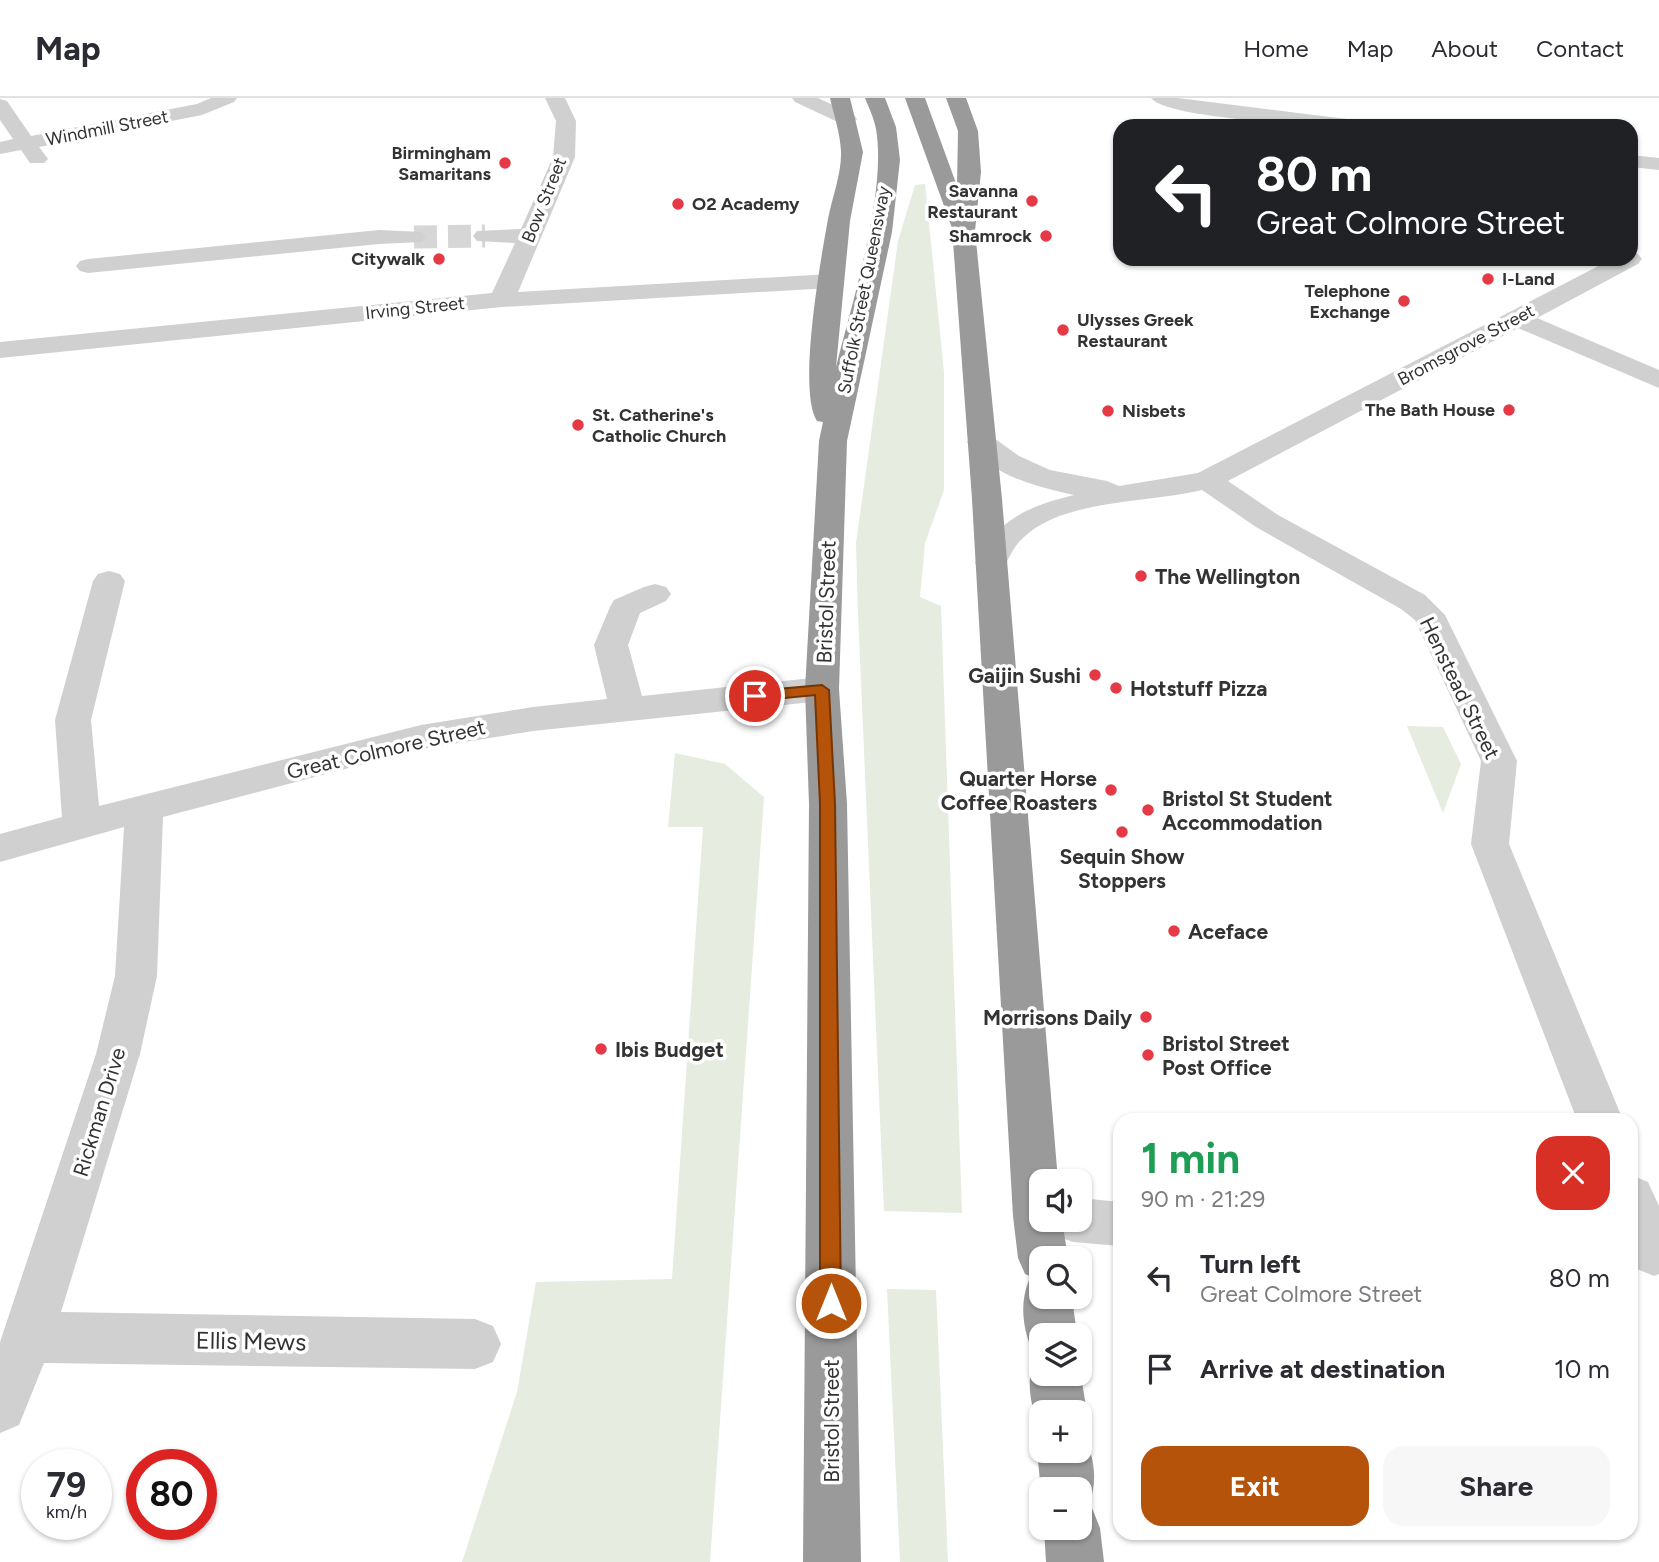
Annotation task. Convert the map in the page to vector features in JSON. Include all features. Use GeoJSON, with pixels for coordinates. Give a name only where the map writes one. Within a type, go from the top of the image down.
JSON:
{"type":"FeatureCollection","features":[{"type":"Feature","properties":{"kind":"highway","name":"Suffolk Street Queensway"},"geometry":{"type":"LineString","coordinates":[[833,441],[880,232],[889,160],[886,127],[875,98]]}},
{"type":"Feature","properties":{"kind":"highway"},"geometry":{"type":"LineString","coordinates":[[915,98],[963,231]]}},
{"type":"Feature","properties":{"kind":"highway"},"geometry":{"type":"LineString","coordinates":[[956,98],[968,131],[970,172],[963,231],[1044,1169]]}},
{"type":"Feature","properties":{"kind":"highway"},"geometry":{"type":"LineString","coordinates":[[833,441],[823,391],[823,350],[852,152],[844,108]]}},
{"type":"Feature","properties":{"kind":"highway","name":"Bristol Street"},"geometry":{"type":"LineString","coordinates":[[832,1562],[828,804],[822,690],[833,441]]}},
{"type":"Feature","properties":{"kind":"highway"},"geometry":{"type":"LineString","coordinates":[[1073,1540],[1075,1562]]}},
{"type":"Feature","properties":{"kind":"street","name":"Bow Street"},"geometry":{"type":"LineString","coordinates":[[502,300],[564,157],[566,121],[555,98]]}},
{"type":"Feature","properties":{"kind":"street"},"geometry":{"type":"LineString","coordinates":[[802,98],[844,108]]}},
{"type":"Feature","properties":{"kind":"street"},"geometry":{"type":"LineString","coordinates":[[1161,98],[1176,104],[1260,119]]}},
{"type":"Feature","properties":{"kind":"street","name":"Windmill Street"},"geometry":{"type":"LineString","coordinates":[[0,148],[32,151],[230,101]]}},
{"type":"Feature","properties":{"kind":"street"},"geometry":{"type":"LineString","coordinates":[[0,105],[32,151]]}},
{"type":"Feature","properties":{"kind":"street"},"geometry":{"type":"LineString","coordinates":[[1638,162],[1659,164]]}},
{"type":"Feature","properties":{"kind":"street"},"geometry":{"type":"LineString","coordinates":[[485,236],[530,236]]}},
{"type":"Feature","properties":{"kind":"street"},"geometry":{"type":"LineString","coordinates":[[88,266],[379,237],[414,237]]}},
{"type":"Feature","properties":{"kind":"street","name":"Bromsgrove Street"},"geometry":{"type":"LineString","coordinates":[[991,563],[1001,542],[1021,524],[1054,510],[1093,500],[1178,489],[1209,480],[1617,266]]}},
{"type":"Feature","properties":{"kind":"street","name":"Irving Street"},"geometry":{"type":"LineString","coordinates":[[5,357],[502,300],[831,281]]}},
{"type":"Feature","properties":{"kind":"street"},"geometry":{"type":"LineString","coordinates":[[1517,318],[1659,380]]}},
{"type":"Feature","properties":{"kind":"street","name":"Bromsgrove Street"},"geometry":{"type":"LineString","coordinates":[[981,442],[1016,467],[1049,480],[1088,489],[1146,492]]}},
{"type":"Feature","properties":{"kind":"street","name":"Henstead Street"},"geometry":{"type":"LineString","coordinates":[[1209,480],[1222,492],[1267,521],[1413,603],[1429,615],[1499,761],[1490,844],[1597,1113]]}},
{"type":"Feature","properties":{"kind":"street"},"geometry":{"type":"LineString","coordinates":[[82,825],[73,720],[109,581]]}},
{"type":"Feature","properties":{"kind":"street"},"geometry":{"type":"LineString","coordinates":[[628,711],[611,645],[626,607],[655,594]]}},
{"type":"Feature","properties":{"kind":"street","name":"Great Colmore Street"},"geometry":{"type":"LineString","coordinates":[[0,848],[421,737],[533,719],[822,690]]}},
{"type":"Feature","properties":{"kind":"street","name":"Rickman Drive"},"geometry":{"type":"LineString","coordinates":[[0,1406],[27,1337],[118,1054],[136,976],[144,808]]}},
{"type":"Feature","properties":{"kind":"street"},"geometry":{"type":"LineString","coordinates":[[1638,1220],[1648,1253]]}},
{"type":"Feature","properties":{"kind":"street"},"geometry":{"type":"LineString","coordinates":[[1092,1226],[1113,1224]]}},
{"type":"Feature","properties":{"kind":"street","name":"Ellis Mews"},"geometry":{"type":"LineString","coordinates":[[27,1337],[475,1344]]}},
{"type":"Feature","properties":{"kind":"shaded area"},"geometry":{"type":"Polygon","coordinates":[[[925,184],[944,372],[944,490],[925,543],[920,597],[941,606],[962,1213],[884,1211],[858,613],[856,543],[898,241],[915,185],[925,184]]]}},
{"type":"Feature","properties":{"kind":"shaded area"},"geometry":{"type":"Polygon","coordinates":[[[1407,726],[1443,727],[1461,764],[1443,813],[1407,726]]]}},
{"type":"Feature","properties":{"kind":"shaded area"},"geometry":{"type":"Polygon","coordinates":[[[675,753],[725,764],[764,797],[710,1562],[462,1562],[517,1392],[536,1282],[672,1279],[703,827],[668,827],[675,753]]]}},
{"type":"Feature","properties":{"kind":"shaded area"},"geometry":{"type":"Polygon","coordinates":[[[887,1289],[936,1290],[948,1562],[900,1562],[887,1289]]]}},
{"type":"Feature","properties":{"kind":"tunnel"},"geometry":{"type":"LineString","coordinates":[[414,237],[485,236]]}},
{"type":"Feature","properties":{"kind":"place","name":"Birmingham Samaritans"},"geometry":{"type":"Point","coordinates":[505,163]}},
{"type":"Feature","properties":{"kind":"place","name":"Savanna Restaurant"},"geometry":{"type":"Point","coordinates":[1032,201]}},
{"type":"Feature","properties":{"kind":"place","name":"O2 Academy"},"geometry":{"type":"Point","coordinates":[678,204]}},
{"type":"Feature","properties":{"kind":"place","name":"Shamrock"},"geometry":{"type":"Point","coordinates":[1046,236]}},
{"type":"Feature","properties":{"kind":"place","name":"Citywalk"},"geometry":{"type":"Point","coordinates":[439,259]}},
{"type":"Feature","properties":{"kind":"place","name":"I-Land"},"geometry":{"type":"Point","coordinates":[1488,279]}},
{"type":"Feature","properties":{"kind":"place","name":"Telephone Exchange"},"geometry":{"type":"Point","coordinates":[1404,301]}},
{"type":"Feature","properties":{"kind":"place","name":"Ulysses Greek Restaurant"},"geometry":{"type":"Point","coordinates":[1063,330]}},
{"type":"Feature","properties":{"kind":"place","name":"The Bath House"},"geometry":{"type":"Point","coordinates":[1509,410]}},
{"type":"Feature","properties":{"kind":"place","name":"Nisbets"},"geometry":{"type":"Point","coordinates":[1108,411]}},
{"type":"Feature","properties":{"kind":"place","name":"St. Catherine's Catholic Church"},"geometry":{"type":"Point","coordinates":[578,425]}},
{"type":"Feature","properties":{"kind":"place","name":"The Wellington"},"geometry":{"type":"Point","coordinates":[1141,576]}},
{"type":"Feature","properties":{"kind":"place","name":"Gaijin Sushi"},"geometry":{"type":"Point","coordinates":[1095,675]}},
{"type":"Feature","properties":{"kind":"place","name":"Hotstuff Pizza"},"geometry":{"type":"Point","coordinates":[1116,688]}},
{"type":"Feature","properties":{"kind":"place","name":"Quarter Horse Coffee Roasters"},"geometry":{"type":"Point","coordinates":[1111,790]}},
{"type":"Feature","properties":{"kind":"place","name":"Bristol St Student Accommodation"},"geometry":{"type":"Point","coordinates":[1148,810]}},
{"type":"Feature","properties":{"kind":"place","name":"Sequin Show Stoppers"},"geometry":{"type":"Point","coordinates":[1122,832]}},
{"type":"Feature","properties":{"kind":"place","name":"Aceface"},"geometry":{"type":"Point","coordinates":[1174,931]}},
{"type":"Feature","properties":{"kind":"place","name":"Morrisons Daily"},"geometry":{"type":"Point","coordinates":[1146,1017]}},
{"type":"Feature","properties":{"kind":"place","name":"Ibis Budget"},"geometry":{"type":"Point","coordinates":[601,1049]}},
{"type":"Feature","properties":{"kind":"place","name":"Bristol Street Post Office"},"geometry":{"type":"Point","coordinates":[1148,1055]}},
{"type":"Feature","properties":{"kind":"route"},"geometry":{"type":"LineString","coordinates":[[755,696],[822,690],[828,804],[831,1303]]}}]}
